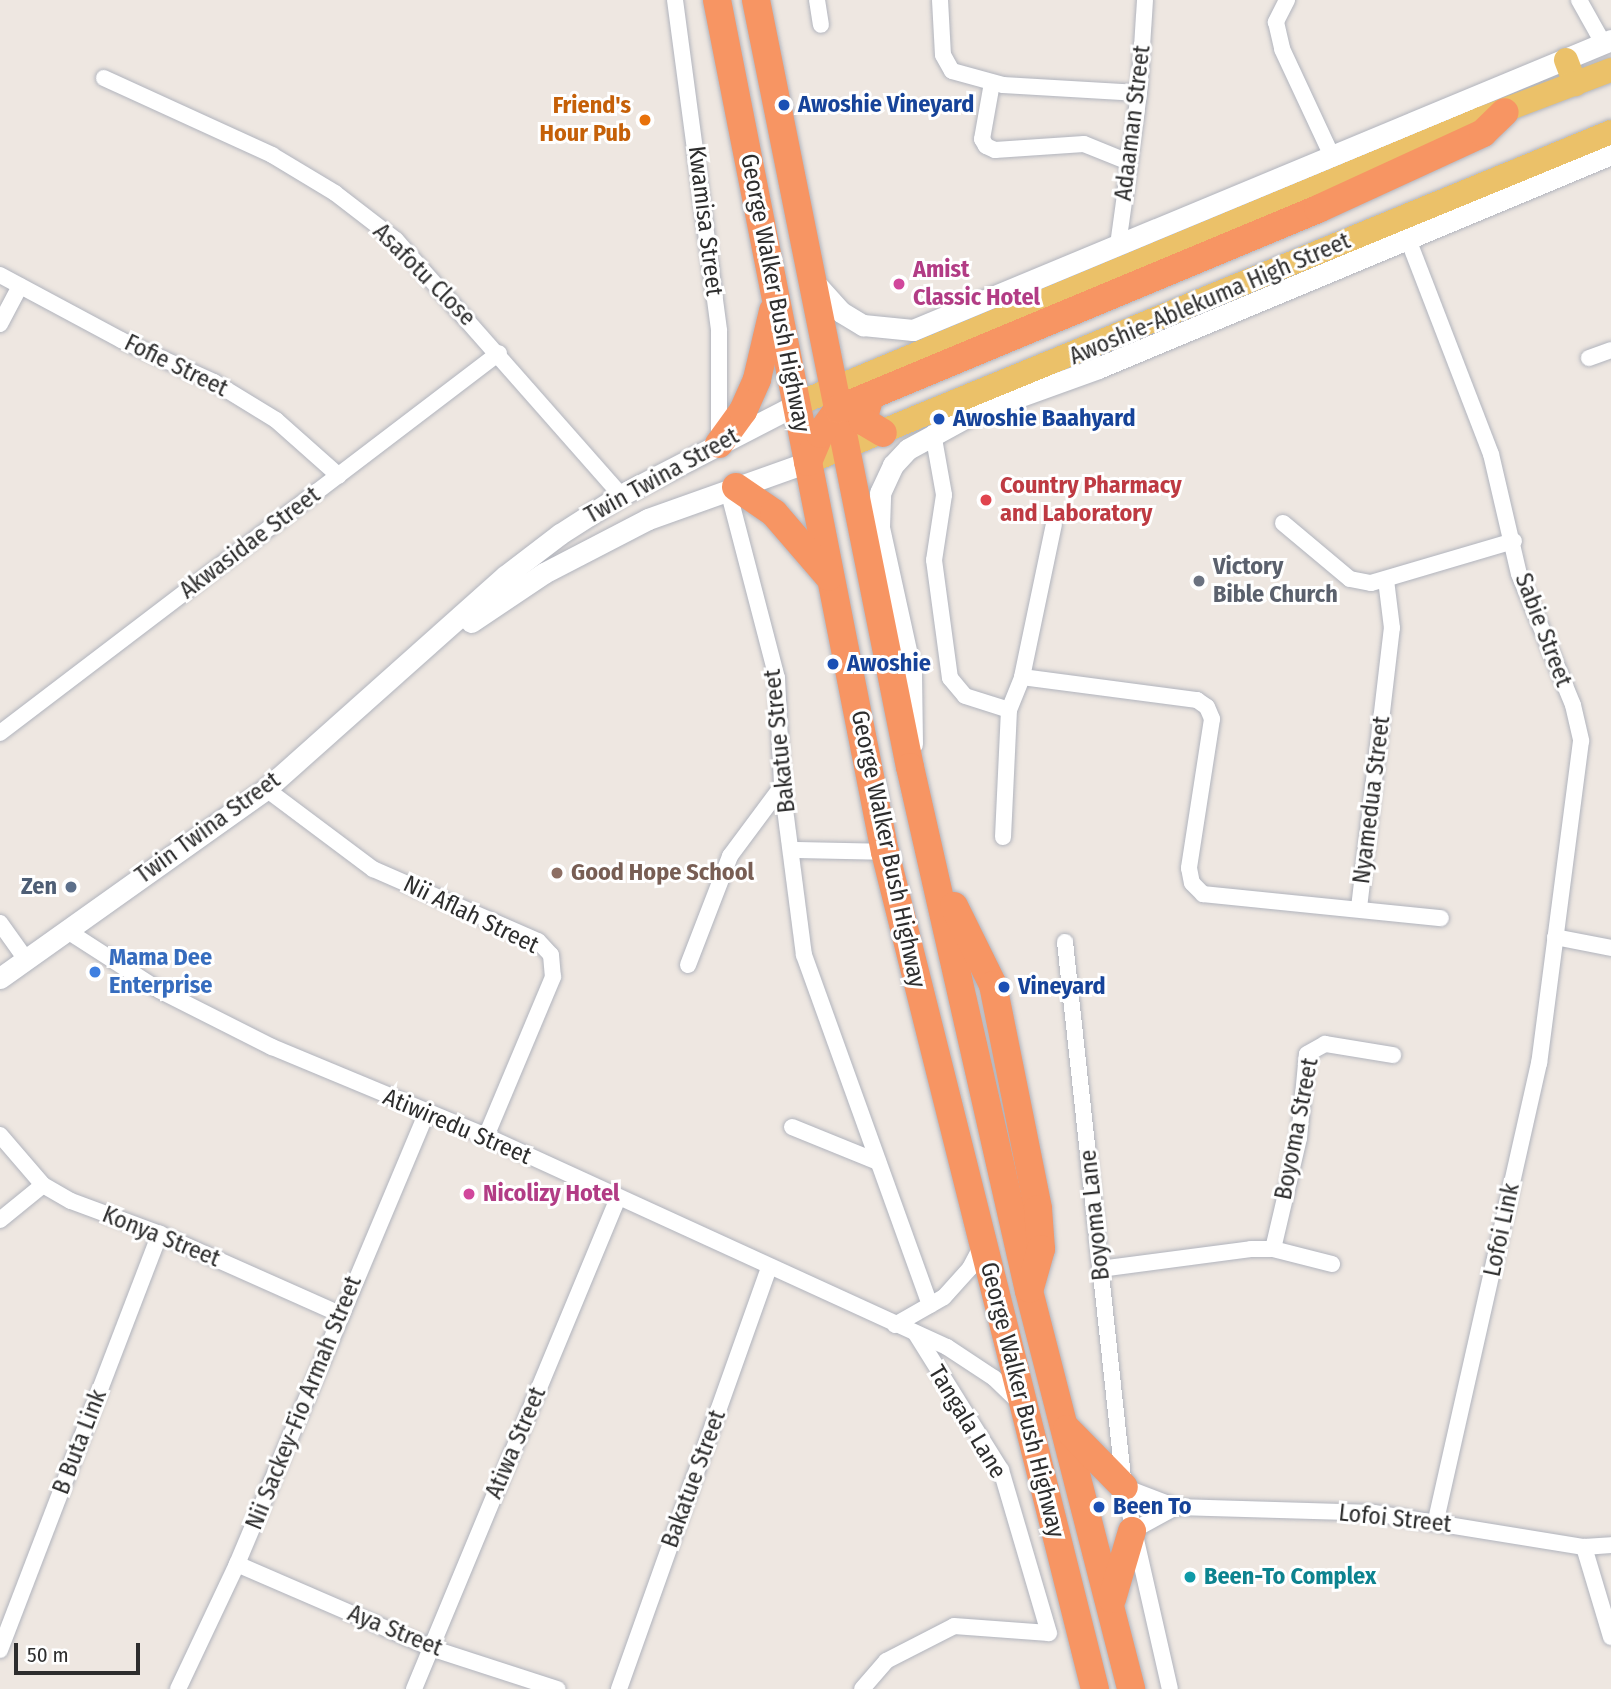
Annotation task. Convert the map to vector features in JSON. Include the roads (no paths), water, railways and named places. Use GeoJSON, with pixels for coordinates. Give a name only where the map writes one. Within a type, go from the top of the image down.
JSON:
{"type":"FeatureCollection","features":[{"type":"Feature","properties":{"kind":"highway","name":"George Walker Bush Highway"},"geometry":{"type":"LineString","coordinates":[[717,0],[884,852],[1096,1689]]}},
{"type":"Feature","properties":{"kind":"highway","name":"George Walker Bush Highway"},"geometry":{"type":"LineString","coordinates":[[756,0],[809,276],[837,398],[910,766],[934,866],[993,985],[1038,1209],[1041,1249],[1029,1291],[1131,1689]]}},
{"type":"Feature","properties":{"kind":"highway"},"geometry":{"type":"LineString","coordinates":[[808,462],[837,398],[870,396],[1318,209],[1483,133],[1505,112]]}},
{"type":"Feature","properties":{"kind":"highway"},"geometry":{"type":"LineString","coordinates":[[719,444],[743,411],[757,379],[776,298]]}},
{"type":"Feature","properties":{"kind":"highway"},"geometry":{"type":"LineString","coordinates":[[870,396],[863,421],[883,433]]}},
{"type":"Feature","properties":{"kind":"highway"},"geometry":{"type":"LineString","coordinates":[[732,488],[775,513],[832,582]]}},
{"type":"Feature","properties":{"kind":"highway"},"geometry":{"type":"LineString","coordinates":[[1065,1427],[1124,1487]]}},
{"type":"Feature","properties":{"kind":"highway"},"geometry":{"type":"LineString","coordinates":[[1110,1609],[1132,1531]]}},
{"type":"Feature","properties":{"kind":"main road"},"geometry":{"type":"LineString","coordinates":[[1566,60],[1575,84]]}},
{"type":"Feature","properties":{"kind":"main road"},"geometry":{"type":"LineString","coordinates":[[797,404],[837,398],[1505,112],[1611,70]]}},
{"type":"Feature","properties":{"kind":"main road","name":"Awoshie-Ablekuma High Street"},"geometry":{"type":"LineString","coordinates":[[808,462],[1095,358],[1611,132]]}},
{"type":"Feature","properties":{"kind":"street","name":"Kwamisa Street"},"geometry":{"type":"LineString","coordinates":[[675,0],[719,331],[719,444]]}},
{"type":"Feature","properties":{"kind":"street"},"geometry":{"type":"LineString","coordinates":[[817,0],[821,25]]}},
{"type":"Feature","properties":{"kind":"street"},"geometry":{"type":"LineString","coordinates":[[940,0],[943,55],[952,71],[992,83],[1139,93]]}},
{"type":"Feature","properties":{"kind":"street","name":"Adaaman Street"},"geometry":{"type":"LineString","coordinates":[[1118,245],[1126,162],[1139,93],[1145,0]]}},
{"type":"Feature","properties":{"kind":"street"},"geometry":{"type":"LineString","coordinates":[[1287,0],[1276,22],[1282,50],[1331,154]]}},
{"type":"Feature","properties":{"kind":"street"},"geometry":{"type":"LineString","coordinates":[[1118,245],[1331,154],[1607,42],[1579,0]]}},
{"type":"Feature","properties":{"kind":"street","name":"Asafotu Close"},"geometry":{"type":"LineString","coordinates":[[104,78],[272,155],[335,193],[396,240],[621,495]]}},
{"type":"Feature","properties":{"kind":"street"},"geometry":{"type":"LineString","coordinates":[[992,83],[982,139],[986,146],[995,150],[1084,144],[1126,162]]}},
{"type":"Feature","properties":{"kind":"street","name":"Awoshie-Ablekuma High Street"},"geometry":{"type":"LineString","coordinates":[[879,527],[880,493],[893,465],[933,433],[1095,358],[1408,239],[1611,154]]}},
{"type":"Feature","properties":{"kind":"street","name":"Sabie Street"},"geometry":{"type":"LineString","coordinates":[[1408,239],[1491,454],[1520,574],[1573,705],[1581,741],[1555,937]]}},
{"type":"Feature","properties":{"kind":"street","name":"George Walker Bush Highway"},"geometry":{"type":"LineString","coordinates":[[809,276],[841,312],[863,325],[913,330],[1118,245]]}},
{"type":"Feature","properties":{"kind":"street","name":"Fofie Street"},"geometry":{"type":"LineString","coordinates":[[0,275],[121,340],[214,382],[276,420],[339,475]]}},
{"type":"Feature","properties":{"kind":"street"},"geometry":{"type":"LineString","coordinates":[[0,324],[20,286]]}},
{"type":"Feature","properties":{"kind":"street"},"geometry":{"type":"LineString","coordinates":[[1589,358],[1611,350]]}},
{"type":"Feature","properties":{"kind":"street","name":"Akwasidae Street"},"geometry":{"type":"LineString","coordinates":[[0,733],[499,354]]}},
{"type":"Feature","properties":{"kind":"street","name":"Twin Twina Street"},"geometry":{"type":"LineString","coordinates":[[0,978],[266,789],[505,576],[621,495],[797,404]]}},
{"type":"Feature","properties":{"kind":"street"},"geometry":{"type":"LineString","coordinates":[[933,433],[944,495],[934,560],[950,678],[965,696],[1009,710]]}},
{"type":"Feature","properties":{"kind":"street","name":"Twin Twina Street"},"geometry":{"type":"LineString","coordinates":[[406,666],[544,573],[648,519],[808,462]]}},
{"type":"Feature","properties":{"kind":"street","name":"Bakatue Street"},"geometry":{"type":"LineString","coordinates":[[732,488],[777,678],[782,786],[793,850],[804,955],[857,1092],[878,1162],[930,1305]]}},
{"type":"Feature","properties":{"kind":"street"},"geometry":{"type":"LineString","coordinates":[[1283,523],[1350,579],[1371,583],[1514,541]]}},
{"type":"Feature","properties":{"kind":"street"},"geometry":{"type":"LineString","coordinates":[[1003,837],[1009,710],[1022,677],[1054,524]]}},
{"type":"Feature","properties":{"kind":"street","name":"George Walker Bush Highway"},"geometry":{"type":"LineString","coordinates":[[879,527],[911,673],[910,766]]}},
{"type":"Feature","properties":{"kind":"street","name":"Nyamedua Street"},"geometry":{"type":"LineString","coordinates":[[1022,677],[1197,700],[1207,707],[1212,719],[1189,868],[1192,883],[1203,894],[1359,908],[1392,628],[1386,580]]}},
{"type":"Feature","properties":{"kind":"street"},"geometry":{"type":"LineString","coordinates":[[688,965],[730,856],[782,786]]}},
{"type":"Feature","properties":{"kind":"street","name":"Nii Aflah Street"},"geometry":{"type":"LineString","coordinates":[[266,789],[373,869],[537,941],[551,955],[553,977],[486,1136]]}},
{"type":"Feature","properties":{"kind":"street"},"geometry":{"type":"LineString","coordinates":[[793,850],[884,852]]}},
{"type":"Feature","properties":{"kind":"street"},"geometry":{"type":"LineString","coordinates":[[1359,908],[1441,918]]}},
{"type":"Feature","properties":{"kind":"street"},"geometry":{"type":"LineString","coordinates":[[0,923],[25,958]]}},
{"type":"Feature","properties":{"kind":"street","name":"Atiwiredu Street"},"geometry":{"type":"LineString","coordinates":[[66,930],[159,990],[272,1047],[426,1115],[486,1136],[769,1269],[916,1334],[970,1361],[1024,1407]]}},
{"type":"Feature","properties":{"kind":"street"},"geometry":{"type":"LineString","coordinates":[[1555,937],[1611,948]]}},
{"type":"Feature","properties":{"kind":"street","name":"Lofoi Link"},"geometry":{"type":"LineString","coordinates":[[1436,1521],[1539,1063],[1555,937]]}},
{"type":"Feature","properties":{"kind":"street","name":"Boyoma Lane"},"geometry":{"type":"LineString","coordinates":[[1065,942],[1124,1487],[1170,1689]]}},
{"type":"Feature","properties":{"kind":"street","name":"Boyoma Street"},"geometry":{"type":"LineString","coordinates":[[1273,1249],[1299,1138],[1307,1054],[1325,1044],[1393,1055]]}},
{"type":"Feature","properties":{"kind":"street","name":"Nii Sackey-Fio Armah Street"},"geometry":{"type":"LineString","coordinates":[[178,1689],[237,1564],[426,1115]]}},
{"type":"Feature","properties":{"kind":"street"},"geometry":{"type":"LineString","coordinates":[[792,1127],[878,1162]]}},
{"type":"Feature","properties":{"kind":"street","name":"Konya Street"},"geometry":{"type":"LineString","coordinates":[[0,1135],[43,1185],[71,1201],[160,1234],[340,1314]]}},
{"type":"Feature","properties":{"kind":"street"},"geometry":{"type":"LineString","coordinates":[[0,1220],[43,1185]]}},
{"type":"Feature","properties":{"kind":"street","name":"Atiwa Street"},"geometry":{"type":"LineString","coordinates":[[414,1689],[618,1198]]}},
{"type":"Feature","properties":{"kind":"street","name":"B Buta Link"},"geometry":{"type":"LineString","coordinates":[[0,1650],[160,1234]]}},
{"type":"Feature","properties":{"kind":"street"},"geometry":{"type":"LineString","coordinates":[[895,1325],[930,1305],[958,1283],[982,1245]]}},
{"type":"Feature","properties":{"kind":"street"},"geometry":{"type":"LineString","coordinates":[[1100,1269],[1273,1249],[1332,1264]]}},
{"type":"Feature","properties":{"kind":"street","name":"Bakatue Street"},"geometry":{"type":"LineString","coordinates":[[619,1689],[769,1269]]}},
{"type":"Feature","properties":{"kind":"street","name":"Tangala Lane"},"geometry":{"type":"LineString","coordinates":[[862,1689],[886,1661],[954,1626],[1049,1633],[1000,1470],[916,1334]]}},
{"type":"Feature","properties":{"kind":"street","name":"Lofoi Street"},"geometry":{"type":"LineString","coordinates":[[1124,1487],[1176,1507],[1374,1513],[1584,1547],[1611,1545]]}},
{"type":"Feature","properties":{"kind":"street"},"geometry":{"type":"LineString","coordinates":[[1132,1531],[1176,1507]]}},
{"type":"Feature","properties":{"kind":"street"},"geometry":{"type":"LineString","coordinates":[[1584,1547],[1611,1637]]}},
{"type":"Feature","properties":{"kind":"street","name":"Aya Street"},"geometry":{"type":"LineString","coordinates":[[237,1564],[431,1648],[557,1689]]}},
{"type":"Feature","properties":{"kind":"place","name":"Awoshie Vineyard"},"geometry":{"type":"Point","coordinates":[784,105]}},
{"type":"Feature","properties":{"kind":"place","name":"Friend's Hour Pub"},"geometry":{"type":"Point","coordinates":[645,120]}},
{"type":"Feature","properties":{"kind":"place","name":"Amist Classic Hotel"},"geometry":{"type":"Point","coordinates":[899,284]}},
{"type":"Feature","properties":{"kind":"place","name":"Awoshie Baahyard"},"geometry":{"type":"Point","coordinates":[939,419]}},
{"type":"Feature","properties":{"kind":"place","name":"Country Pharmacy and Laboratory"},"geometry":{"type":"Point","coordinates":[986,500]}},
{"type":"Feature","properties":{"kind":"place","name":"Victory Bible Church"},"geometry":{"type":"Point","coordinates":[1199,581]}},
{"type":"Feature","properties":{"kind":"place","name":"Awoshie"},"geometry":{"type":"Point","coordinates":[833,664]}},
{"type":"Feature","properties":{"kind":"place","name":"Good Hope School"},"geometry":{"type":"Point","coordinates":[557,873]}},
{"type":"Feature","properties":{"kind":"place","name":"Zen"},"geometry":{"type":"Point","coordinates":[71,887]}},
{"type":"Feature","properties":{"kind":"place","name":"Mama Dee Enterprise"},"geometry":{"type":"Point","coordinates":[95,972]}},
{"type":"Feature","properties":{"kind":"place","name":"Vineyard"},"geometry":{"type":"Point","coordinates":[1004,987]}},
{"type":"Feature","properties":{"kind":"place","name":"Nicolizy Hotel"},"geometry":{"type":"Point","coordinates":[469,1194]}},
{"type":"Feature","properties":{"kind":"place","name":"Been To"},"geometry":{"type":"Point","coordinates":[1099,1507]}},
{"type":"Feature","properties":{"kind":"place","name":"Been-To Complex"},"geometry":{"type":"Point","coordinates":[1190,1577]}}]}
